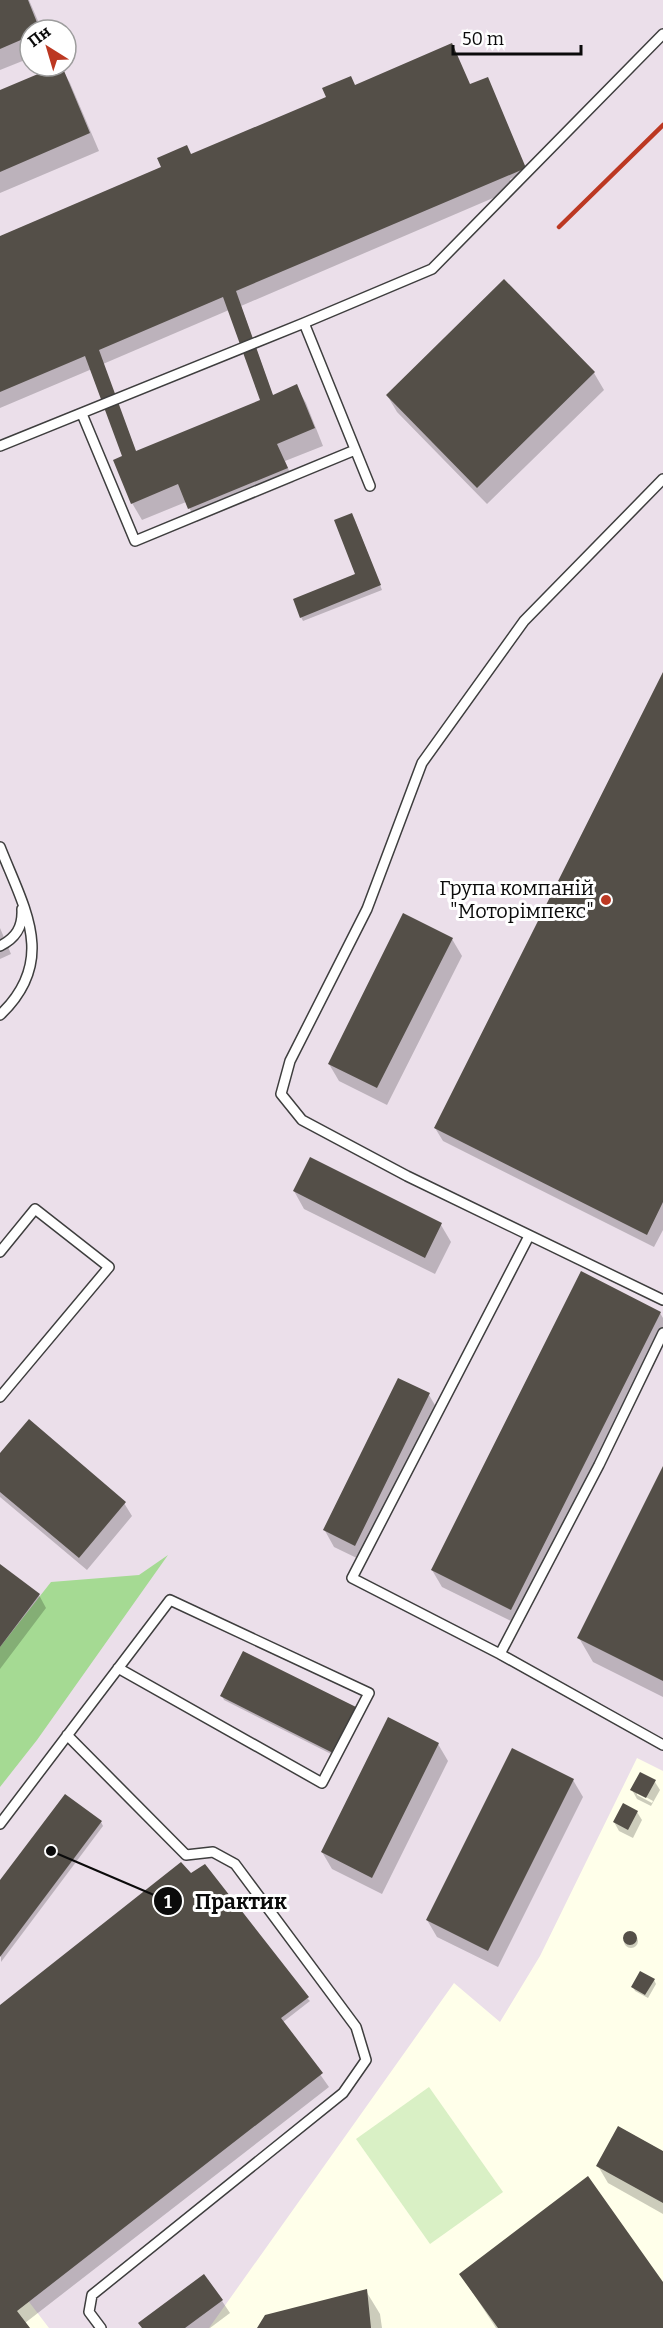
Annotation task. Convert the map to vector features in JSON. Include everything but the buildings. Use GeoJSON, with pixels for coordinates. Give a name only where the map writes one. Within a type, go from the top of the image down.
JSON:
{"type":"FeatureCollection","features":[{"type":"Feature","properties":{"kind":"lane"},"geometry":{"type":"LineString","coordinates":[[0,446],[432,269],[663,34]]}},
{"type":"Feature","properties":{"kind":"lane"},"geometry":{"type":"LineString","coordinates":[[304,323],[370,486]]}},
{"type":"Feature","properties":{"kind":"lane"},"geometry":{"type":"LineString","coordinates":[[82,414],[135,541],[355,450]]}},
{"type":"Feature","properties":{"kind":"lane"},"geometry":{"type":"LineString","coordinates":[[663,479],[524,621],[422,763],[367,909],[290,1061],[281,1094],[302,1120],[407,1176],[663,1300]]}},
{"type":"Feature","properties":{"kind":"lane"},"geometry":{"type":"LineString","coordinates":[[0,847],[33,939],[33,956],[22,988],[0,1015]]}},
{"type":"Feature","properties":{"kind":"lane"},"geometry":{"type":"LineString","coordinates":[[0,946],[14,937],[18,931],[22,920],[21,901]]}},
{"type":"Feature","properties":{"kind":"lane"},"geometry":{"type":"LineString","coordinates":[[0,1252],[35,1209],[109,1267],[0,1397]]}},
{"type":"Feature","properties":{"kind":"lane"},"geometry":{"type":"LineString","coordinates":[[530,1236],[352,1578],[500,1653],[663,1745]]}},
{"type":"Feature","properties":{"kind":"lane"},"geometry":{"type":"LineString","coordinates":[[500,1653],[599,1465],[663,1333]]}},
{"type":"Feature","properties":{"kind":"lane"},"geometry":{"type":"LineString","coordinates":[[0,1824],[68,1735],[118,1668],[170,1600],[369,1693],[322,1783],[118,1668]]}},
{"type":"Feature","properties":{"kind":"lane"},"geometry":{"type":"LineString","coordinates":[[68,1735],[186,1855],[213,1852],[235,1864],[356,2027],[366,2060],[343,2093],[92,2295],[89,2312],[101,2328]]}},
{"type":"Feature","properties":{"kind":"shaded area"},"geometry":{"type":"Polygon","coordinates":[[[0,0],[663,0],[663,1771],[637,1758],[540,1956],[500,2022],[454,1983],[209,2328],[49,2328],[0,2264],[0,0]]]}},
{"type":"Feature","properties":{"kind":"green space"},"geometry":{"type":"Polygon","coordinates":[[[168,1555],[37,1740],[0,1787],[0,1647],[51,1582],[139,1575],[168,1555]]]}},
{"type":"Feature","properties":{"kind":"green space"},"geometry":{"type":"Polygon","coordinates":[[[429,2087],[503,2192],[430,2244],[356,2139],[429,2087]]]}},
{"type":"Feature","properties":{"kind":"railway"},"geometry":{"type":"LineString","coordinates":[[559,227],[663,125]]}},
{"type":"Feature","properties":{"kind":"place","name":"Група компаній \"Моторімпекс\""},"geometry":{"type":"Point","coordinates":[606,900]}},
{"type":"Feature","properties":{"kind":"place","name":"Практик"},"geometry":{"type":"Point","coordinates":[51,1851]}}]}
